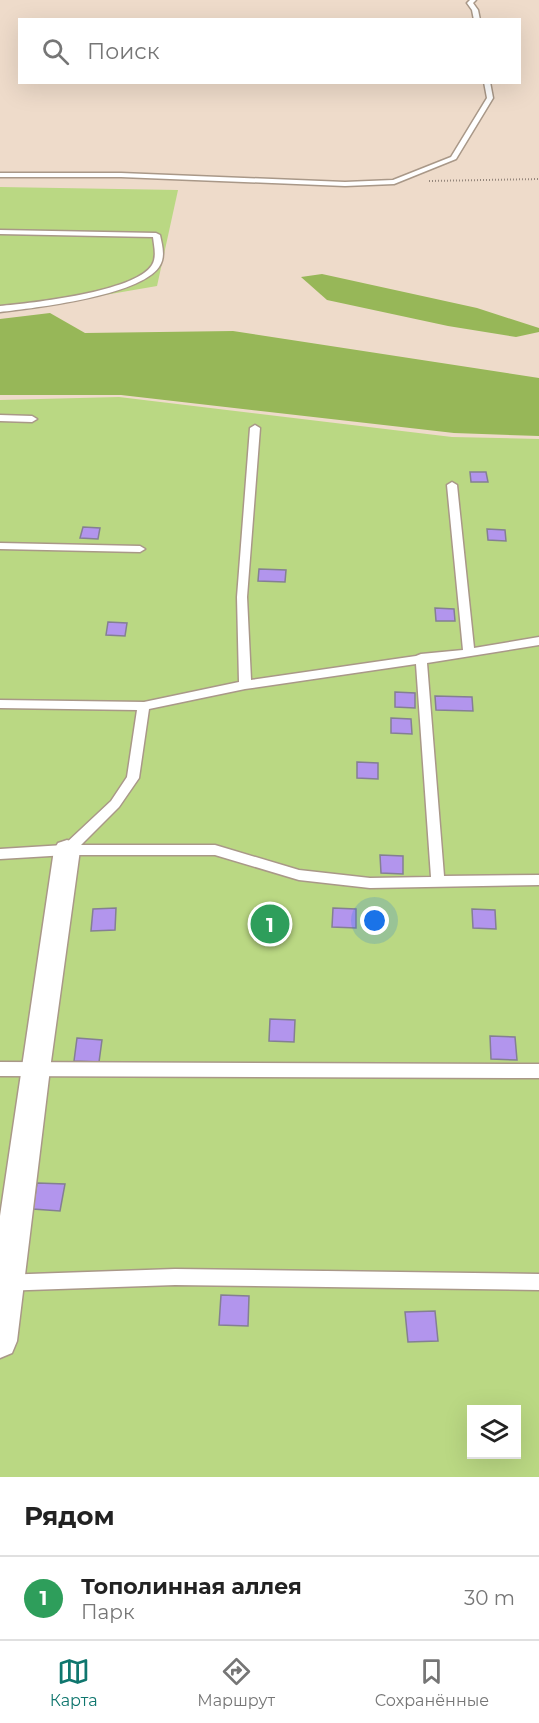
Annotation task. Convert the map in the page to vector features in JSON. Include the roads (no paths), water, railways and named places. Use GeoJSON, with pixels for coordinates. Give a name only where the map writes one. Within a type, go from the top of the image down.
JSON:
{"type":"FeatureCollection","features":[{"type":"Feature","properties":{"kind":"street"},"geometry":{"type":"LineString","coordinates":[[0,1341],[4,1283],[67,850]]}},
{"type":"Feature","properties":{"kind":"lane"},"geometry":{"type":"LineString","coordinates":[[473,0],[471,3],[476,18]]}},
{"type":"Feature","properties":{"kind":"lane"},"geometry":{"type":"LineString","coordinates":[[0,175],[121,176],[345,184],[394,182],[454,158],[490,98],[487,84]]}},
{"type":"Feature","properties":{"kind":"lane"},"geometry":{"type":"LineString","coordinates":[[0,232],[156,236],[160,254],[154,269],[134,283],[48,304],[0,309]]}},
{"type":"Feature","properties":{"kind":"lane"},"geometry":{"type":"LineString","coordinates":[[0,418],[32,419]]}},
{"type":"Feature","properties":{"kind":"lane"},"geometry":{"type":"LineString","coordinates":[[245,685],[242,597],[255,429]]}},
{"type":"Feature","properties":{"kind":"lane"},"geometry":{"type":"LineString","coordinates":[[452,485],[469,651]]}},
{"type":"Feature","properties":{"kind":"lane"},"geometry":{"type":"LineString","coordinates":[[0,546],[140,549]]}},
{"type":"Feature","properties":{"kind":"lane"},"geometry":{"type":"LineString","coordinates":[[0,704],[144,706],[245,685],[539,641]]}},
{"type":"Feature","properties":{"kind":"lane"},"geometry":{"type":"LineString","coordinates":[[421,658],[438,882]]}},
{"type":"Feature","properties":{"kind":"lane"},"geometry":{"type":"LineString","coordinates":[[67,850],[115,804],[133,778],[144,706]]}},
{"type":"Feature","properties":{"kind":"lane"},"geometry":{"type":"LineString","coordinates":[[0,854],[67,850],[215,850],[299,875],[370,883],[539,880]]}},
{"type":"Feature","properties":{"kind":"lane"},"geometry":{"type":"LineString","coordinates":[[0,1069],[539,1071]]}},
{"type":"Feature","properties":{"kind":"lane"},"geometry":{"type":"LineString","coordinates":[[4,1283],[175,1277],[539,1282]]}},
{"type":"Feature","properties":{"kind":"place","name":"Тополинная аллея"},"geometry":{"type":"Point","coordinates":[270,924]}}]}
